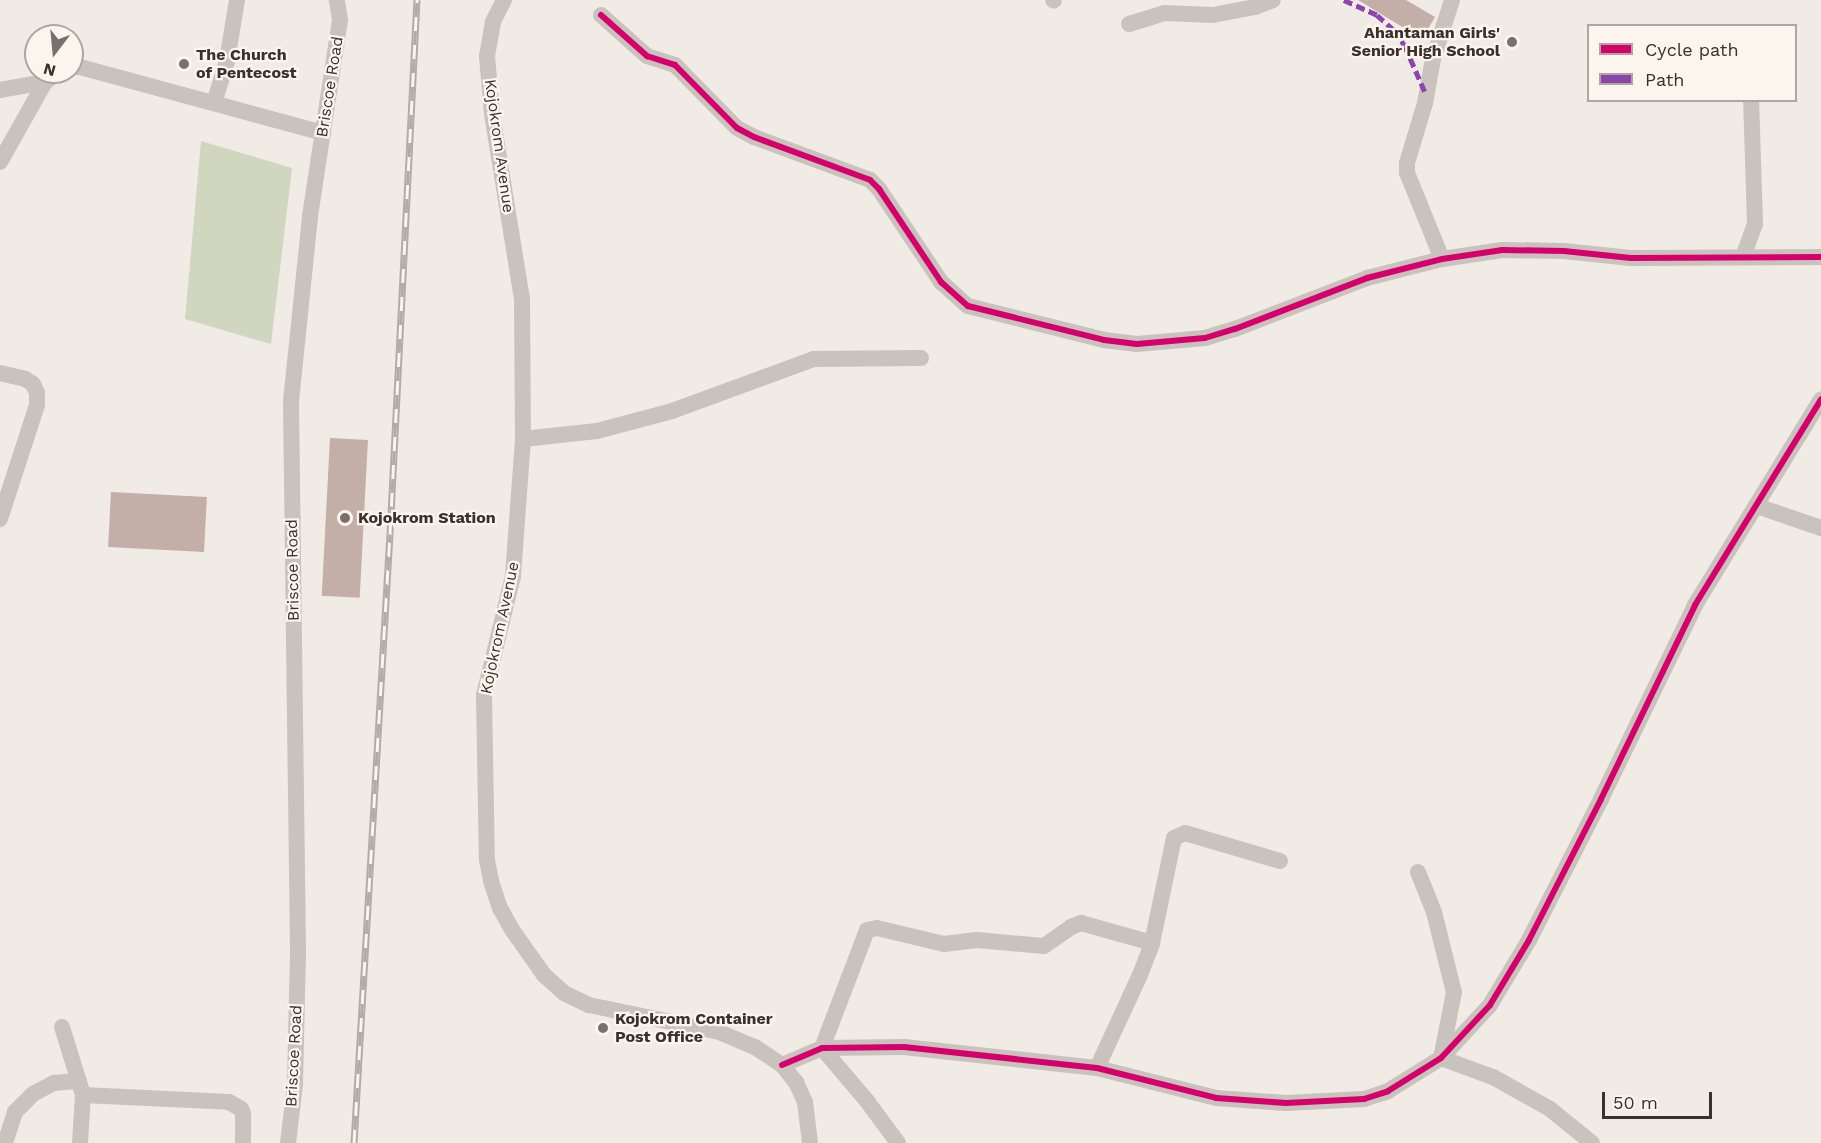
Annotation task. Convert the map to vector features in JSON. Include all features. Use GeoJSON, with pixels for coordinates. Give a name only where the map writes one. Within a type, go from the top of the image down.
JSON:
{"type":"FeatureCollection","features":[{"type":"Feature","properties":{"kind":"street"},"geometry":{"type":"LineString","coordinates":[[214,103],[227,61],[237,0]]}},
{"type":"Feature","properties":{"kind":"street","name":"Briscoe Road"},"geometry":{"type":"LineString","coordinates":[[288,1143],[295,1084],[298,952],[291,401],[310,216],[340,20],[338,0]]}},
{"type":"Feature","properties":{"kind":"street","name":"Kojokrom Avenue"},"geometry":{"type":"LineString","coordinates":[[504,0],[493,22],[487,56],[492,114],[522,300],[523,439],[513,576],[484,695],[488,860],[500,908],[544,975],[564,993],[590,1005],[719,1032],[755,1047],[782,1065],[796,1082],[805,1102],[810,1143]]}},
{"type":"Feature","properties":{"kind":"street"},"geometry":{"type":"LineString","coordinates":[[1130,24],[1164,13],[1213,15],[1255,7],[1274,0]]}},
{"type":"Feature","properties":{"kind":"street"},"geometry":{"type":"LineString","coordinates":[[1442,259],[1407,173],[1407,163],[1425,103],[1433,59],[1452,0]]}},
{"type":"Feature","properties":{"kind":"street"},"geometry":{"type":"LineString","coordinates":[[601,15],[647,56],[675,65],[725,119],[737,128],[754,137],[870,180],[879,189],[941,282],[968,306],[988,313],[1104,340],[1137,344],[1177,342],[1235,329],[1341,286],[1442,259],[1526,249],[1631,258],[1821,258]]}},
{"type":"Feature","properties":{"kind":"street"},"geometry":{"type":"LineString","coordinates":[[84,68],[323,133]]}},
{"type":"Feature","properties":{"kind":"street"},"geometry":{"type":"LineString","coordinates":[[0,90],[24,84]]}},
{"type":"Feature","properties":{"kind":"street"},"geometry":{"type":"LineString","coordinates":[[0,162],[48,84]]}},
{"type":"Feature","properties":{"kind":"street"},"geometry":{"type":"LineString","coordinates":[[1743,257],[1755,224],[1751,102]]}},
{"type":"Feature","properties":{"kind":"street"},"geometry":{"type":"LineString","coordinates":[[523,439],[597,431],[684,408],[802,361],[921,358]]}},
{"type":"Feature","properties":{"kind":"street"},"geometry":{"type":"LineString","coordinates":[[0,373],[25,379],[33,384],[37,393],[37,405],[0,519]]}},
{"type":"Feature","properties":{"kind":"street"},"geometry":{"type":"LineString","coordinates":[[782,1065],[822,1048],[904,1047],[1097,1068],[1216,1098],[1286,1103],[1364,1099],[1388,1091],[1441,1058],[1490,1005],[1523,949],[1601,799],[1695,605],[1821,399]]}},
{"type":"Feature","properties":{"kind":"street"},"geometry":{"type":"LineString","coordinates":[[1757,506],[1821,528]]}},
{"type":"Feature","properties":{"kind":"street"},"geometry":{"type":"LineString","coordinates":[[1097,1068],[1152,944],[1172,843],[1179,834],[1185,833],[1280,861]]}},
{"type":"Feature","properties":{"kind":"street"},"geometry":{"type":"LineString","coordinates":[[1419,872],[1434,912],[1454,992],[1441,1058]]}},
{"type":"Feature","properties":{"kind":"street"},"geometry":{"type":"LineString","coordinates":[[822,1048],[864,935],[872,928],[944,944],[977,939],[1044,946],[1071,927],[1081,923],[1152,944]]}},
{"type":"Feature","properties":{"kind":"street"},"geometry":{"type":"LineString","coordinates":[[62,1028],[81,1088],[80,1143]]}},
{"type":"Feature","properties":{"kind":"street"},"geometry":{"type":"LineString","coordinates":[[822,1048],[854,1085],[898,1143]]}},
{"type":"Feature","properties":{"kind":"street"},"geometry":{"type":"LineString","coordinates":[[1441,1058],[1493,1077],[1550,1109],[1592,1143]]}},
{"type":"Feature","properties":{"kind":"street"},"geometry":{"type":"LineString","coordinates":[[5,1143],[15,1112],[33,1094],[54,1083],[81,1088],[229,1102],[243,1113],[243,1143]]}},
{"type":"Feature","properties":{"kind":"green space"},"geometry":{"type":"Polygon","coordinates":[[[201,141],[292,168],[271,344],[185,319],[201,141]]]}},
{"type":"Feature","properties":{"kind":"building"},"geometry":{"type":"Polygon","coordinates":[[[1358,0],[1406,0],[1435,17],[1422,39],[1358,0]]]}},
{"type":"Feature","properties":{"kind":"building","name":"Kojokrom Station"},"geometry":{"type":"Polygon","coordinates":[[[330,438],[368,440],[360,598],[322,596],[330,438]]]}},
{"type":"Feature","properties":{"kind":"building"},"geometry":{"type":"Polygon","coordinates":[[[111,492],[207,497],[204,552],[108,547],[111,492]]]}},
{"type":"Feature","properties":{"kind":"railway"},"geometry":{"type":"LineString","coordinates":[[354,1143],[390,534],[417,0]]}},
{"type":"Feature","properties":{"kind":"marked path"},"geometry":{"type":"LineString","coordinates":[[1344,0],[1377,15],[1394,30],[1405,46],[1426,94]]}},
{"type":"Feature","properties":{"kind":"cycle path"},"geometry":{"type":"LineString","coordinates":[[601,15],[647,56],[675,65],[737,128],[754,137],[870,180],[879,189],[941,282],[968,306],[1104,340],[1137,344],[1205,338],[1235,329],[1367,278],[1442,259],[1502,250],[1564,251],[1631,258],[1821,257]]}},
{"type":"Feature","properties":{"kind":"cycle path"},"geometry":{"type":"LineString","coordinates":[[782,1065],[822,1048],[904,1047],[1097,1068],[1216,1098],[1286,1103],[1364,1099],[1388,1091],[1441,1058],[1490,1005],[1529,940],[1601,799],[1695,605],[1821,399]]}},
{"type":"Feature","properties":{"kind":"place","name":"Ahantaman Girls' Senior High School"},"geometry":{"type":"Point","coordinates":[1512,42]}},
{"type":"Feature","properties":{"kind":"place","name":"The Church of Pentecost"},"geometry":{"type":"Point","coordinates":[184,64]}},
{"type":"Feature","properties":{"kind":"place","name":"Kojokrom Station"},"geometry":{"type":"Point","coordinates":[345,518]}},
{"type":"Feature","properties":{"kind":"place","name":"Kojokrom Container Post Office"},"geometry":{"type":"Point","coordinates":[603,1028]}}]}
